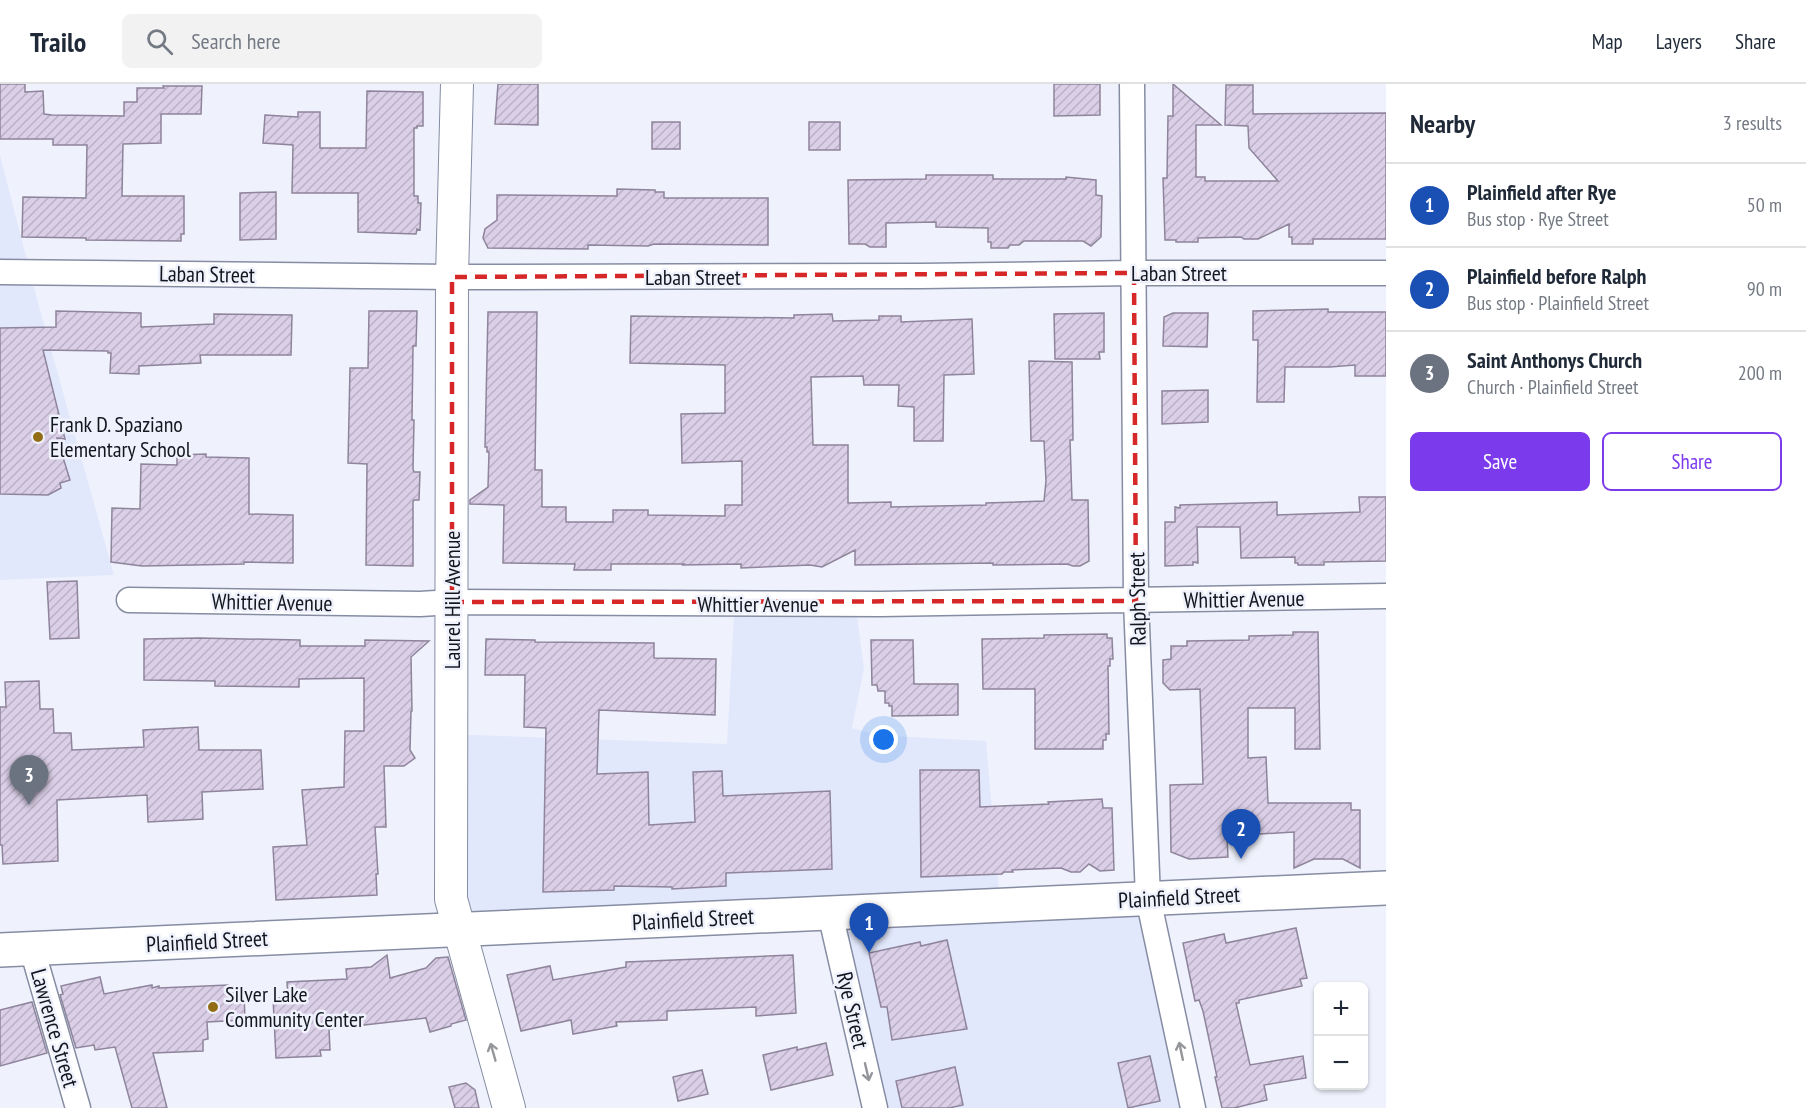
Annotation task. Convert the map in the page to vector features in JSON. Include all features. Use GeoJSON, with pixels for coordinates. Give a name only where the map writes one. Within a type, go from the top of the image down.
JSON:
{"type":"FeatureCollection","features":[{"type":"Feature","properties":{"kind":"main road","name":"Plainfield Street"},"geometry":{"type":"LineString","coordinates":[[0,950],[1386,888]]}},
{"type":"Feature","properties":{"kind":"street","name":"Laurel Hill Avenue"},"geometry":{"type":"LineString","coordinates":[[457,84],[452,277],[451,899],[509,1108]]}},
{"type":"Feature","properties":{"kind":"street","name":"Ralph Street"},"geometry":{"type":"LineString","coordinates":[[1132,84],[1136,601],[1148,898],[1194,1108]]}},
{"type":"Feature","properties":{"kind":"street","name":"Laban Street"},"geometry":{"type":"LineString","coordinates":[[0,272],[452,277],[1386,273]]}},
{"type":"Feature","properties":{"kind":"street","name":"Whittier Avenue"},"geometry":{"type":"LineString","coordinates":[[129,600],[420,604],[452,602],[881,604],[1386,596]]}},
{"type":"Feature","properties":{"kind":"street","name":"Rye Street"},"geometry":{"type":"LineString","coordinates":[[830,913],[875,1108]]}},
{"type":"Feature","properties":{"kind":"street","name":"Lawrence Street"},"geometry":{"type":"LineString","coordinates":[[32,949],[78,1108]]}},
{"type":"Feature","properties":{"kind":"highlighted area"},"geometry":{"type":"Polygon","coordinates":[[[1134,273],[1136,601],[452,602],[452,277],[1134,273]]]}},
{"type":"Feature","properties":{"kind":"shaded area","name":"Frank D. Spaziano Elementary School"},"geometry":{"type":"Polygon","coordinates":[[[0,155],[37,299],[114,575],[0,580],[0,155]]]}},
{"type":"Feature","properties":{"kind":"shaded area"},"geometry":{"type":"Polygon","coordinates":[[[734,614],[857,616],[864,669],[852,728],[873,735],[986,741],[1001,912],[1148,908],[1190,1108],[874,1108],[834,926],[468,939],[445,734],[727,744],[734,614]]]}},
{"type":"Feature","properties":{"kind":"building"},"geometry":{"type":"Polygon","coordinates":[[[0,84],[25,84],[25,92],[43,91],[44,114],[124,116],[124,102],[137,102],[137,88],[202,86],[201,114],[161,114],[161,143],[123,144],[122,196],[184,196],[184,234],[181,234],[181,241],[22,237],[23,197],[86,198],[87,145],[53,145],[53,139],[0,139],[0,84]]]}},
{"type":"Feature","properties":{"kind":"building"},"geometry":{"type":"Polygon","coordinates":[[[498,84],[538,84],[538,125],[495,124],[498,84]]]}},
{"type":"Feature","properties":{"kind":"building"},"geometry":{"type":"Polygon","coordinates":[[[1054,84],[1100,84],[1100,115],[1054,116],[1054,84]]]}},
{"type":"Feature","properties":{"kind":"building"},"geometry":{"type":"Polygon","coordinates":[[[1173,84],[1221,125],[1196,125],[1196,177],[1205,177],[1205,181],[1278,181],[1249,148],[1248,126],[1225,125],[1226,85],[1253,85],[1253,114],[1386,113],[1386,239],[1313,239],[1313,244],[1292,244],[1292,237],[1289,237],[1289,224],[1258,239],[1198,238],[1198,242],[1165,240],[1163,178],[1167,178],[1168,116],[1173,116],[1173,84]]]}},
{"type":"Feature","properties":{"kind":"building"},"geometry":{"type":"Polygon","coordinates":[[[367,91],[423,92],[423,126],[414,128],[414,196],[418,196],[418,203],[421,203],[420,230],[417,229],[416,234],[358,232],[358,193],[292,193],[293,145],[263,143],[265,115],[298,117],[298,112],[320,112],[320,148],[366,148],[367,91]]]}},
{"type":"Feature","properties":{"kind":"building"},"geometry":{"type":"Polygon","coordinates":[[[652,122],[680,122],[680,149],[652,149],[652,122]]]}},
{"type":"Feature","properties":{"kind":"building"},"geometry":{"type":"Polygon","coordinates":[[[809,122],[840,122],[840,150],[809,150],[809,122]]]}},
{"type":"Feature","properties":{"kind":"building"},"geometry":{"type":"Polygon","coordinates":[[[926,175],[993,175],[993,179],[1066,179],[1066,177],[1096,180],[1096,195],[1102,196],[1101,237],[1091,246],[1083,241],[1024,241],[1019,245],[1010,245],[1008,248],[991,248],[991,242],[988,242],[988,228],[936,227],[936,222],[886,223],[886,247],[849,244],[848,180],[926,179],[926,175]]]}},
{"type":"Feature","properties":{"kind":"building"},"geometry":{"type":"Polygon","coordinates":[[[617,189],[655,190],[655,192],[664,192],[664,198],[768,198],[768,245],[654,244],[648,246],[588,245],[588,249],[488,248],[483,238],[485,229],[497,220],[497,195],[617,196],[617,189]]]}},
{"type":"Feature","properties":{"kind":"building"},"geometry":{"type":"Polygon","coordinates":[[[276,192],[276,239],[240,240],[240,193],[276,192]]]}},
{"type":"Feature","properties":{"kind":"building"},"geometry":{"type":"Polygon","coordinates":[[[1328,309],[1328,312],[1386,312],[1386,376],[1355,376],[1355,365],[1285,367],[1284,402],[1257,402],[1258,340],[1253,340],[1253,311],[1328,309]]]}},
{"type":"Feature","properties":{"kind":"building"},"geometry":{"type":"Polygon","coordinates":[[[56,311],[141,313],[141,327],[214,324],[214,314],[292,315],[291,355],[200,355],[201,363],[139,366],[139,374],[110,373],[111,353],[108,351],[43,350],[65,439],[57,438],[70,480],[60,483],[61,488],[48,495],[0,494],[0,328],[56,327],[56,311]]]}},
{"type":"Feature","properties":{"kind":"building"},"geometry":{"type":"Polygon","coordinates":[[[369,311],[417,311],[416,346],[413,346],[412,420],[414,420],[413,469],[414,472],[420,472],[419,500],[413,502],[413,566],[366,565],[367,464],[348,463],[350,368],[368,368],[369,311]]]}},
{"type":"Feature","properties":{"kind":"building"},"geometry":{"type":"Polygon","coordinates":[[[488,312],[537,312],[535,470],[542,470],[542,507],[566,507],[566,522],[613,522],[613,510],[648,510],[648,515],[725,516],[725,505],[742,505],[742,461],[682,463],[681,414],[725,413],[725,365],[630,363],[631,316],[794,318],[794,315],[832,314],[833,321],[879,320],[879,316],[901,316],[901,322],[972,319],[974,374],[944,375],[943,441],[914,441],[914,407],[898,406],[899,385],[864,385],[863,376],[811,377],[813,445],[848,445],[848,503],[891,502],[891,507],[1044,501],[1046,481],[1044,441],[1031,441],[1029,361],[1072,362],[1073,440],[1070,440],[1072,500],[1088,500],[1089,561],[1080,566],[1067,564],[993,565],[993,563],[855,565],[855,550],[822,567],[810,565],[741,568],[741,564],[611,564],[611,570],[574,570],[575,564],[503,563],[504,505],[470,504],[470,500],[488,487],[489,452],[485,447],[488,312]]]}},
{"type":"Feature","properties":{"kind":"building"},"geometry":{"type":"Polygon","coordinates":[[[1104,313],[1104,352],[1099,352],[1100,359],[1055,359],[1054,314],[1104,313]]]}},
{"type":"Feature","properties":{"kind":"building"},"geometry":{"type":"Polygon","coordinates":[[[1173,313],[1208,313],[1207,347],[1163,346],[1164,317],[1173,313]]]}},
{"type":"Feature","properties":{"kind":"building"},"geometry":{"type":"Polygon","coordinates":[[[1208,390],[1208,422],[1162,424],[1162,391],[1208,390]]]}},
{"type":"Feature","properties":{"kind":"building"},"geometry":{"type":"Polygon","coordinates":[[[206,454],[206,457],[249,458],[249,514],[293,515],[293,563],[244,562],[244,564],[142,566],[111,562],[112,508],[140,509],[141,464],[177,465],[177,455],[206,454]]]}},
{"type":"Feature","properties":{"kind":"building"},"geometry":{"type":"Polygon","coordinates":[[[1359,497],[1386,497],[1386,561],[1324,562],[1324,565],[1298,565],[1295,563],[1295,557],[1241,558],[1240,527],[1197,527],[1198,563],[1165,566],[1165,522],[1175,522],[1175,507],[1180,508],[1180,505],[1277,502],[1277,515],[1360,512],[1359,497]]]}},
{"type":"Feature","properties":{"kind":"building"},"geometry":{"type":"Polygon","coordinates":[[[77,581],[79,638],[50,639],[47,582],[77,581]]]}},
{"type":"Feature","properties":{"kind":"building"},"geometry":{"type":"Polygon","coordinates":[[[1293,632],[1318,632],[1320,749],[1295,749],[1295,708],[1248,708],[1248,758],[1266,757],[1268,803],[1351,803],[1351,810],[1360,810],[1360,868],[1343,859],[1314,859],[1294,868],[1294,832],[1227,836],[1228,857],[1189,859],[1171,852],[1170,785],[1203,784],[1200,689],[1170,690],[1163,683],[1163,660],[1171,659],[1171,646],[1187,646],[1187,641],[1249,640],[1249,636],[1293,635],[1293,632]]]}},
{"type":"Feature","properties":{"kind":"building"},"geometry":{"type":"Polygon","coordinates":[[[1107,634],[1107,638],[1112,638],[1113,659],[1110,659],[1110,666],[1108,666],[1109,734],[1106,734],[1106,740],[1103,740],[1103,749],[1035,749],[1035,689],[983,689],[982,639],[1107,634]]]}},
{"type":"Feature","properties":{"kind":"building"},"geometry":{"type":"Polygon","coordinates":[[[144,639],[300,640],[300,646],[365,646],[365,640],[429,641],[411,657],[410,750],[415,758],[404,766],[384,766],[386,827],[375,827],[377,895],[276,900],[273,847],[307,845],[302,790],[344,787],[345,731],[364,731],[364,678],[299,679],[299,687],[215,686],[215,681],[144,680],[144,639]]]}},
{"type":"Feature","properties":{"kind":"building"},"geometry":{"type":"Polygon","coordinates":[[[486,639],[535,640],[535,642],[654,643],[654,658],[716,659],[715,715],[599,710],[597,774],[648,772],[649,825],[695,822],[693,772],[722,771],[723,796],[830,791],[832,869],[726,873],[726,886],[672,889],[672,887],[614,886],[614,890],[543,892],[546,728],[524,727],[525,675],[485,675],[486,639]]]}},
{"type":"Feature","properties":{"kind":"building"},"geometry":{"type":"Polygon","coordinates":[[[871,640],[913,640],[914,684],[958,684],[958,715],[892,716],[892,706],[885,703],[885,691],[878,691],[877,685],[872,685],[871,640]]]}},
{"type":"Feature","properties":{"kind":"building"},"geometry":{"type":"Polygon","coordinates":[[[39,681],[40,709],[53,709],[54,733],[71,733],[72,750],[144,747],[143,730],[198,727],[199,750],[261,750],[263,789],[202,792],[203,819],[148,822],[147,795],[57,800],[58,861],[3,864],[2,845],[0,845],[0,707],[6,707],[5,682],[39,681]]]}},
{"type":"Feature","properties":{"kind":"building"},"geometry":{"type":"Polygon","coordinates":[[[920,770],[979,770],[980,807],[1102,799],[1103,808],[1112,808],[1114,870],[1100,871],[1089,864],[1080,872],[1071,872],[1061,868],[1012,870],[1013,872],[1002,874],[921,877],[920,770]]]}},
{"type":"Feature","properties":{"kind":"building"},"geometry":{"type":"Polygon","coordinates":[[[1296,928],[1307,978],[1300,979],[1302,986],[1239,1000],[1239,1003],[1236,1003],[1250,1065],[1303,1056],[1306,1078],[1264,1085],[1267,1100],[1234,1108],[1222,1108],[1203,1011],[1199,1000],[1195,1001],[1183,943],[1224,934],[1226,943],[1296,928]]]}},
{"type":"Feature","properties":{"kind":"building"},"geometry":{"type":"Polygon","coordinates":[[[947,940],[967,1029],[892,1040],[887,1007],[881,1007],[869,953],[920,942],[921,946],[947,940]]]}},
{"type":"Feature","properties":{"kind":"building"},"geometry":{"type":"Polygon","coordinates":[[[387,955],[390,978],[426,968],[436,958],[448,957],[466,1020],[430,1032],[426,1018],[329,1029],[330,1050],[320,1050],[321,1056],[276,1058],[273,998],[288,998],[287,982],[347,979],[346,969],[371,967],[387,955]]]}},
{"type":"Feature","properties":{"kind":"building"},"geometry":{"type":"Polygon","coordinates":[[[793,955],[796,1013],[756,1016],[756,1007],[667,1011],[667,1020],[616,1022],[617,1026],[573,1034],[571,1020],[521,1031],[507,975],[550,966],[553,980],[626,967],[626,962],[793,955]]]}},
{"type":"Feature","properties":{"kind":"building"},"geometry":{"type":"Polygon","coordinates":[[[100,977],[104,994],[152,985],[152,988],[159,986],[159,988],[228,985],[228,993],[244,993],[245,1020],[207,1022],[208,1039],[203,1040],[203,1051],[153,1053],[167,1108],[132,1108],[115,1047],[95,1050],[94,1045],[76,1048],[60,995],[63,994],[61,986],[100,977]]]}},
{"type":"Feature","properties":{"kind":"building"},"geometry":{"type":"Polygon","coordinates":[[[32,1002],[47,1053],[0,1066],[0,1010],[32,1002]]]}},
{"type":"Feature","properties":{"kind":"building"},"geometry":{"type":"Polygon","coordinates":[[[826,1043],[833,1075],[771,1090],[763,1055],[826,1043]]]}},
{"type":"Feature","properties":{"kind":"building"},"geometry":{"type":"Polygon","coordinates":[[[1150,1056],[1160,1101],[1128,1108],[1118,1063],[1150,1056]]]}},
{"type":"Feature","properties":{"kind":"building"},"geometry":{"type":"Polygon","coordinates":[[[955,1067],[963,1105],[949,1108],[902,1108],[896,1081],[955,1067]]]}},
{"type":"Feature","properties":{"kind":"building"},"geometry":{"type":"Polygon","coordinates":[[[702,1070],[708,1094],[678,1101],[673,1077],[702,1070]]]}},
{"type":"Feature","properties":{"kind":"building"},"geometry":{"type":"Polygon","coordinates":[[[466,1083],[475,1090],[479,1108],[455,1108],[449,1087],[466,1083]]]}},
{"type":"Feature","properties":{"kind":"place","name":"Frank D. Spaziano Elementary School"},"geometry":{"type":"Point","coordinates":[38,437]}},
{"type":"Feature","properties":{"kind":"place","name":"Saint Anthonys Church"},"geometry":{"type":"Point","coordinates":[29,805]}},
{"type":"Feature","properties":{"kind":"place","name":"Plainfield before Ralph"},"geometry":{"type":"Point","coordinates":[1241,859]}},
{"type":"Feature","properties":{"kind":"place","name":"Plainfield after Rye"},"geometry":{"type":"Point","coordinates":[869,953]}},
{"type":"Feature","properties":{"kind":"place","name":"Silver Lake Community Center"},"geometry":{"type":"Point","coordinates":[213,1007]}}]}
